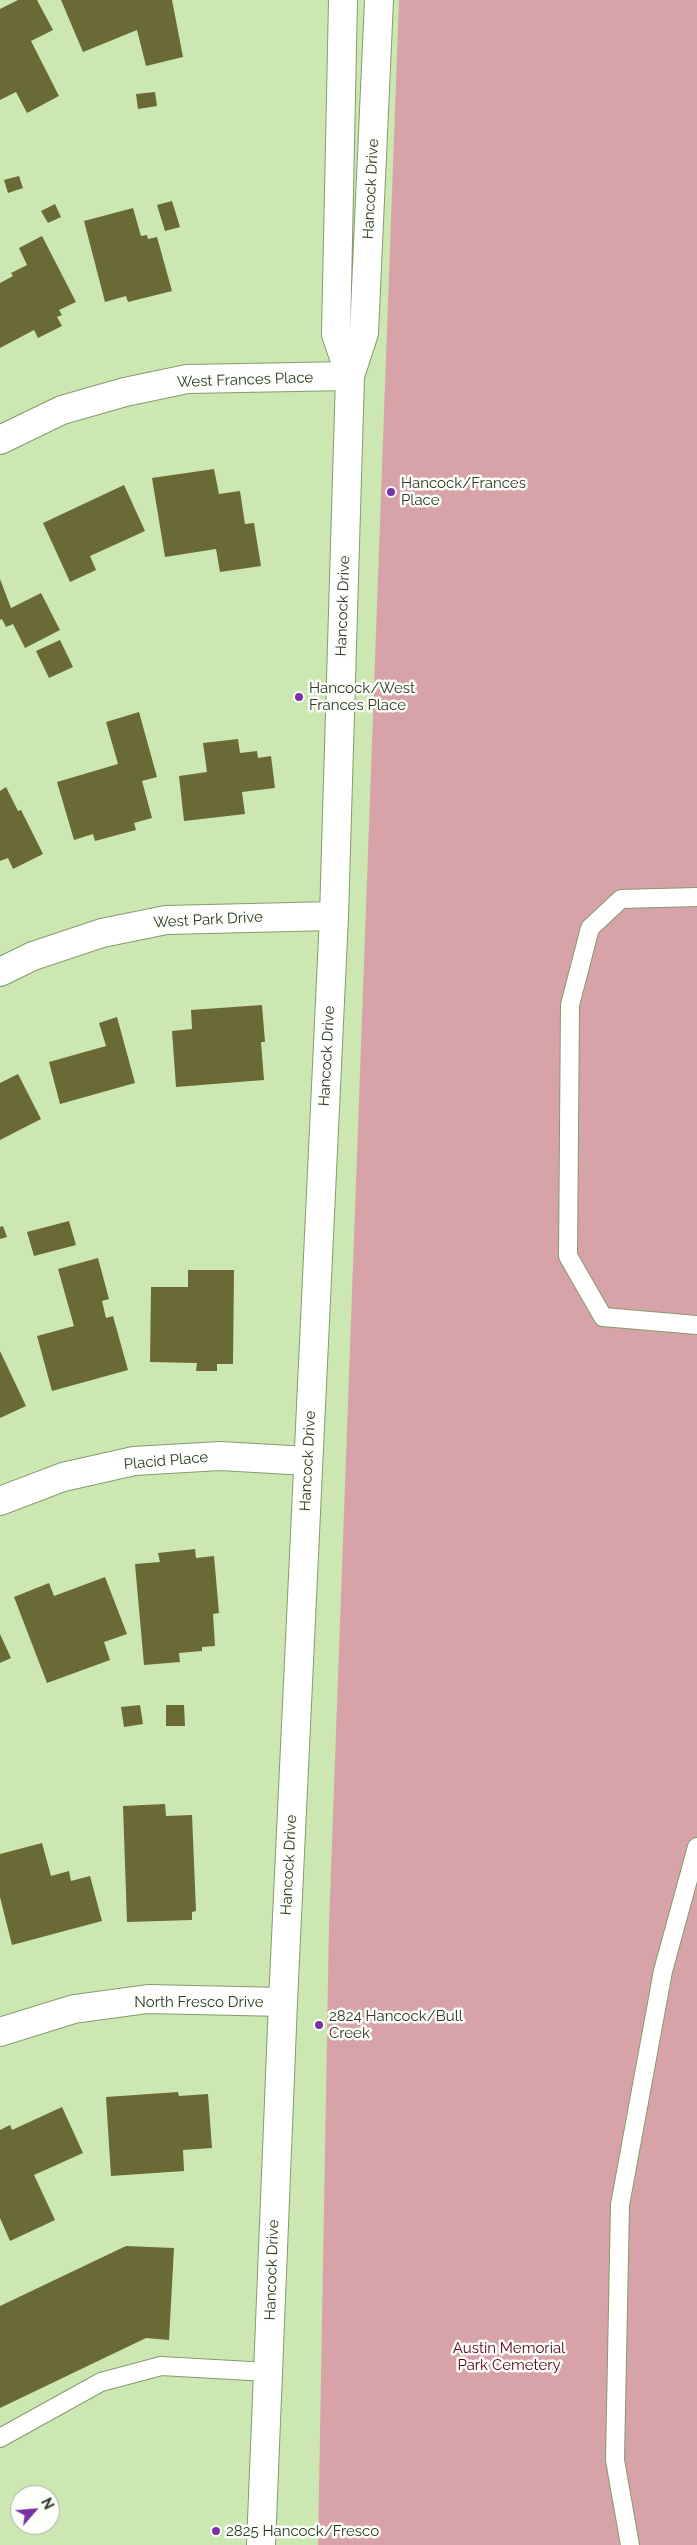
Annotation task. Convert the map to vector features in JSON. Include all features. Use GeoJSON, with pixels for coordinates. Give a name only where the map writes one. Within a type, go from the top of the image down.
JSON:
{"type":"FeatureCollection","features":[{"type":"Feature","properties":{"kind":"street","name":"Hancock Drive"},"geometry":{"type":"LineString","coordinates":[[343,0],[336,334],[350,376]]}},
{"type":"Feature","properties":{"kind":"street","name":"Hancock Drive"},"geometry":{"type":"LineString","coordinates":[[261,2545],[283,2002],[334,916],[350,376],[364,334],[380,0]]}},
{"type":"Feature","properties":{"kind":"street","name":"West Frances Place"},"geometry":{"type":"LineString","coordinates":[[0,440],[62,410],[125,392],[186,379],[350,376]]}},
{"type":"Feature","properties":{"kind":"street","name":"West Park Drive"},"geometry":{"type":"LineString","coordinates":[[0,972],[33,956],[102,933],[166,920],[334,916]]}},
{"type":"Feature","properties":{"kind":"street","name":"Placid Place"},"geometry":{"type":"LineString","coordinates":[[0,1501],[64,1477],[134,1461],[220,1456],[308,1461]]}},
{"type":"Feature","properties":{"kind":"street","name":"North Fresco Drive"},"geometry":{"type":"LineString","coordinates":[[0,2032],[74,2008],[148,1999],[283,2002]]}},
{"type":"Feature","properties":{"kind":"lane"},"geometry":{"type":"LineString","coordinates":[[697,897],[621,898],[590,928],[570,1005],[568,1256],[603,1317],[697,1325]]}},
{"type":"Feature","properties":{"kind":"lane"},"geometry":{"type":"LineString","coordinates":[[630,2545],[614,2460],[620,2205],[663,1971],[697,1847]]}},
{"type":"Feature","properties":{"kind":"lane"},"geometry":{"type":"LineString","coordinates":[[0,2438],[101,2382],[161,2366],[268,2372]]}},
{"type":"Feature","properties":{"kind":"green space","name":"Austin Memorial Park Cemetery"},"geometry":{"type":"Polygon","coordinates":[[[399,0],[697,0],[697,2545],[318,2545],[329,1925],[399,0]]]}},
{"type":"Feature","properties":{"kind":"building"},"geometry":{"type":"Polygon","coordinates":[[[18,0],[37,0],[53,30],[31,41],[59,96],[27,113],[16,92],[0,100],[0,9],[18,0]]]}},
{"type":"Feature","properties":{"kind":"building"},"geometry":{"type":"Polygon","coordinates":[[[61,0],[172,0],[183,57],[146,66],[137,30],[83,52],[61,0]]]}},
{"type":"Feature","properties":{"kind":"building"},"geometry":{"type":"Polygon","coordinates":[[[155,92],[157,106],[138,109],[136,94],[155,92]]]}},
{"type":"Feature","properties":{"kind":"building"},"geometry":{"type":"Polygon","coordinates":[[[19,176],[23,188],[8,193],[4,180],[19,176]]]}},
{"type":"Feature","properties":{"kind":"building"},"geometry":{"type":"Polygon","coordinates":[[[172,201],[180,227],[165,231],[157,205],[172,201]]]}},
{"type":"Feature","properties":{"kind":"building"},"geometry":{"type":"Polygon","coordinates":[[[55,204],[61,217],[48,223],[41,211],[55,204]]]}},
{"type":"Feature","properties":{"kind":"building"},"geometry":{"type":"Polygon","coordinates":[[[133,208],[141,236],[147,235],[148,239],[157,237],[172,291],[128,302],[126,296],[105,302],[84,221],[133,208]]]}},
{"type":"Feature","properties":{"kind":"building"},"geometry":{"type":"Polygon","coordinates":[[[42,236],[76,302],[59,310],[62,315],[57,317],[62,326],[38,338],[34,330],[0,348],[0,283],[13,276],[11,273],[27,265],[19,248],[42,236]]]}},
{"type":"Feature","properties":{"kind":"building"},"geometry":{"type":"Polygon","coordinates":[[[214,469],[219,494],[240,491],[245,524],[254,523],[261,566],[220,572],[216,549],[165,557],[152,478],[214,469]]]}},
{"type":"Feature","properties":{"kind":"building"},"geometry":{"type":"Polygon","coordinates":[[[124,485],[145,531],[90,556],[96,570],[70,582],[43,523],[124,485]]]}},
{"type":"Feature","properties":{"kind":"building"},"geometry":{"type":"Polygon","coordinates":[[[0,579],[11,608],[41,593],[60,630],[25,648],[13,624],[6,627],[2,619],[0,620],[0,579]]]}},
{"type":"Feature","properties":{"kind":"building"},"geometry":{"type":"Polygon","coordinates":[[[60,640],[73,667],[49,678],[36,651],[60,640]]]}},
{"type":"Feature","properties":{"kind":"building"},"geometry":{"type":"Polygon","coordinates":[[[139,712],[157,777],[142,781],[152,818],[134,823],[136,830],[95,841],[93,834],[74,840],[57,782],[118,764],[106,722],[139,712]]]}},
{"type":"Feature","properties":{"kind":"building"},"geometry":{"type":"Polygon","coordinates":[[[238,739],[240,753],[257,751],[258,758],[271,756],[275,788],[242,792],[245,814],[184,821],[179,776],[207,772],[203,743],[238,739]]]}},
{"type":"Feature","properties":{"kind":"building"},"geometry":{"type":"Polygon","coordinates":[[[6,787],[18,811],[21,810],[43,854],[13,869],[8,858],[0,861],[0,791],[6,787]]]}},
{"type":"Feature","properties":{"kind":"building"},"geometry":{"type":"Polygon","coordinates":[[[262,1005],[265,1042],[261,1042],[264,1080],[176,1087],[172,1031],[192,1029],[191,1010],[262,1005]]]}},
{"type":"Feature","properties":{"kind":"building"},"geometry":{"type":"Polygon","coordinates":[[[117,1017],[135,1083],[60,1104],[49,1062],[106,1046],[99,1023],[117,1017]]]}},
{"type":"Feature","properties":{"kind":"building"},"geometry":{"type":"Polygon","coordinates":[[[18,1074],[41,1119],[0,1140],[0,1083],[18,1074]]]}},
{"type":"Feature","properties":{"kind":"building"},"geometry":{"type":"Polygon","coordinates":[[[69,1221],[76,1245],[34,1256],[27,1232],[69,1221]]]}},
{"type":"Feature","properties":{"kind":"building"},"geometry":{"type":"Polygon","coordinates":[[[3,1226],[7,1237],[0,1239],[0,1227],[3,1226]]]}},
{"type":"Feature","properties":{"kind":"building"},"geometry":{"type":"Polygon","coordinates":[[[98,1258],[109,1299],[102,1301],[106,1318],[113,1316],[128,1370],[52,1391],[37,1336],[74,1326],[58,1269],[98,1258]]]}},
{"type":"Feature","properties":{"kind":"building"},"geometry":{"type":"Polygon","coordinates":[[[188,1270],[234,1270],[233,1364],[217,1364],[217,1371],[196,1371],[197,1363],[150,1362],[151,1287],[188,1287],[188,1270]]]}},
{"type":"Feature","properties":{"kind":"building"},"geometry":{"type":"Polygon","coordinates":[[[0,1351],[26,1406],[0,1418],[0,1351]]]}},
{"type":"Feature","properties":{"kind":"building"},"geometry":{"type":"Polygon","coordinates":[[[195,1549],[196,1558],[214,1556],[219,1613],[213,1614],[215,1646],[202,1647],[202,1651],[179,1653],[180,1662],[144,1665],[135,1564],[160,1562],[158,1553],[195,1549]]]}},
{"type":"Feature","properties":{"kind":"building"},"geometry":{"type":"Polygon","coordinates":[[[105,1577],[127,1634],[104,1642],[110,1660],[47,1683],[14,1597],[49,1583],[54,1596],[105,1577]]]}},
{"type":"Feature","properties":{"kind":"building"},"geometry":{"type":"Polygon","coordinates":[[[0,1634],[11,1658],[0,1663],[0,1634]]]}},
{"type":"Feature","properties":{"kind":"building"},"geometry":{"type":"Polygon","coordinates":[[[140,1705],[143,1724],[124,1727],[121,1707],[140,1705]]]}},
{"type":"Feature","properties":{"kind":"building"},"geometry":{"type":"Polygon","coordinates":[[[166,1705],[184,1705],[185,1726],[166,1726],[166,1705]]]}},
{"type":"Feature","properties":{"kind":"building"},"geometry":{"type":"Polygon","coordinates":[[[165,1804],[166,1816],[192,1815],[196,1911],[192,1912],[192,1920],[127,1922],[123,1806],[165,1804]]]}},
{"type":"Feature","properties":{"kind":"building"},"geometry":{"type":"Polygon","coordinates":[[[42,1843],[51,1876],[69,1871],[71,1881],[90,1876],[102,1921],[12,1945],[0,1897],[0,1854],[42,1843]]]}},
{"type":"Feature","properties":{"kind":"building"},"geometry":{"type":"Polygon","coordinates":[[[178,2092],[179,2096],[208,2094],[212,2148],[183,2150],[184,2171],[111,2176],[106,2097],[178,2092]]]}},
{"type":"Feature","properties":{"kind":"building"},"geometry":{"type":"Polygon","coordinates":[[[62,2107],[83,2153],[34,2175],[55,2220],[10,2241],[0,2218],[0,2130],[10,2125],[12,2130],[62,2107]]]}},
{"type":"Feature","properties":{"kind":"building"},"geometry":{"type":"Polygon","coordinates":[[[126,2246],[174,2248],[169,2340],[146,2338],[0,2408],[0,2306],[126,2246]]]}},
{"type":"Feature","properties":{"kind":"place","name":"Hancock/Frances Place"},"geometry":{"type":"Point","coordinates":[391,492]}},
{"type":"Feature","properties":{"kind":"place","name":"Hancock/West Frances Place"},"geometry":{"type":"Point","coordinates":[299,697]}},
{"type":"Feature","properties":{"kind":"place","name":"2824 Hancock/Bull Creek"},"geometry":{"type":"Point","coordinates":[319,2025]}},
{"type":"Feature","properties":{"kind":"place","name":"2825 Hancock/Fresco"},"geometry":{"type":"Point","coordinates":[216,2531]}}]}
